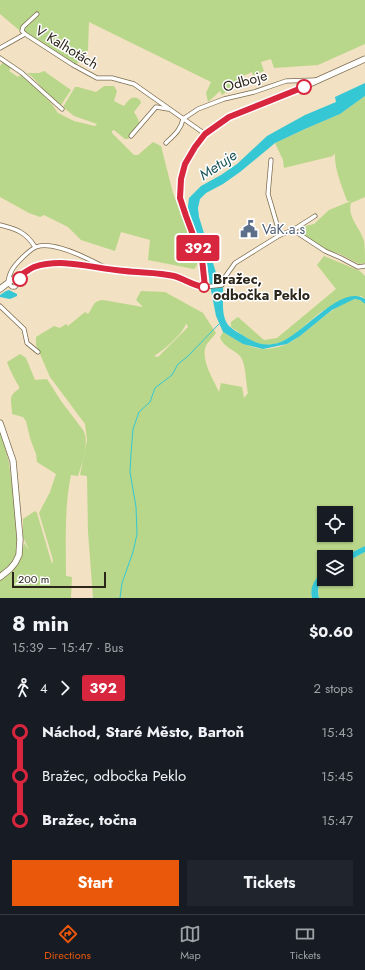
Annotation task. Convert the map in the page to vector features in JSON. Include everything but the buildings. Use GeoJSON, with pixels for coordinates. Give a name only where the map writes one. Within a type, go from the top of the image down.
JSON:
{"type":"FeatureCollection","features":[{"type":"Feature","properties":{"kind":"street","name":"V Kalhotách"},"geometry":{"type":"LineString","coordinates":[[36,14],[23,27],[22,31],[25,34],[73,65],[97,78],[112,78],[134,84],[205,134]]}},
{"type":"Feature","properties":{"kind":"street"},"geometry":{"type":"LineString","coordinates":[[0,48],[25,34]]}},
{"type":"Feature","properties":{"kind":"street"},"geometry":{"type":"LineString","coordinates":[[0,58],[22,73],[62,109]]}},
{"type":"Feature","properties":{"kind":"street","name":"Odboje"},"geometry":{"type":"LineString","coordinates":[[207,287],[202,259],[180,198],[181,179],[185,164],[195,147],[205,134],[229,117],[305,86],[365,58]]}},
{"type":"Feature","properties":{"kind":"street","name":"Odboje"},"geometry":{"type":"LineString","coordinates":[[182,119],[198,110],[224,99],[254,92],[286,81],[318,80]]}},
{"type":"Feature","properties":{"kind":"street"},"geometry":{"type":"LineString","coordinates":[[131,136],[156,107],[168,109]]}},
{"type":"Feature","properties":{"kind":"street"},"geometry":{"type":"LineString","coordinates":[[166,143],[178,131],[182,123],[182,119]]}},
{"type":"Feature","properties":{"kind":"street"},"geometry":{"type":"LineString","coordinates":[[271,160],[268,194],[280,235]]}},
{"type":"Feature","properties":{"kind":"street"},"geometry":{"type":"LineString","coordinates":[[0,289],[32,268],[56,263],[124,271],[149,272],[174,276],[197,287],[222,285],[225,277],[235,263],[280,235],[293,230],[315,216]]}},
{"type":"Feature","properties":{"kind":"street"},"geometry":{"type":"LineString","coordinates":[[0,225],[11,227],[30,238],[35,247]]}},
{"type":"Feature","properties":{"kind":"street"},"geometry":{"type":"LineString","coordinates":[[293,230],[325,251],[358,267],[365,266]]}},
{"type":"Feature","properties":{"kind":"street"},"geometry":{"type":"LineString","coordinates":[[8,283],[11,270],[35,247],[43,246],[60,248],[89,258],[106,268]]}},
{"type":"Feature","properties":{"kind":"street"},"geometry":{"type":"LineString","coordinates":[[0,306],[24,329],[27,343],[38,352]]}},
{"type":"Feature","properties":{"kind":"street"},"geometry":{"type":"LineString","coordinates":[[0,423],[13,461],[20,540],[18,555],[15,563],[10,569],[0,576]]}},
{"type":"Feature","properties":{"kind":"green space"},"geometry":{"type":"Polygon","coordinates":[[[0,0],[365,0],[365,44],[318,65],[274,68],[271,59],[261,62],[264,71],[253,76],[252,72],[243,76],[243,80],[222,95],[220,91],[208,102],[206,93],[211,82],[89,22],[88,50],[75,66],[23,31],[19,30],[0,14],[0,0]]]}},
{"type":"Feature","properties":{"kind":"green space"},"geometry":{"type":"Polygon","coordinates":[[[3,62],[11,68],[9,71],[18,77],[20,75],[33,85],[51,103],[58,113],[74,121],[95,126],[97,124],[74,116],[63,107],[75,87],[96,92],[104,86],[114,86],[117,91],[114,101],[124,106],[133,98],[140,100],[141,103],[134,112],[140,125],[128,139],[125,139],[114,130],[112,133],[134,155],[138,155],[153,142],[161,146],[173,193],[199,259],[194,269],[148,260],[150,240],[121,232],[115,251],[81,240],[68,227],[44,215],[40,217],[29,213],[0,197],[0,66],[3,62]]]}},
{"type":"Feature","properties":{"kind":"green space"},"geometry":{"type":"Polygon","coordinates":[[[44,71],[71,90],[61,105],[51,99],[32,76],[27,73],[39,73],[44,71]]]}},
{"type":"Feature","properties":{"kind":"green space"},"geometry":{"type":"Polygon","coordinates":[[[365,96],[365,197],[351,203],[350,208],[352,218],[364,241],[365,263],[359,264],[340,254],[322,249],[300,230],[305,226],[314,224],[329,210],[351,201],[347,201],[337,171],[335,153],[333,156],[284,168],[283,160],[275,143],[340,114],[365,96]]]}},
{"type":"Feature","properties":{"kind":"green space"},"geometry":{"type":"Polygon","coordinates":[[[324,256],[360,271],[365,276],[365,299],[361,296],[335,305],[314,317],[294,335],[286,340],[270,345],[257,343],[231,327],[231,322],[238,317],[264,340],[277,338],[336,289],[317,265],[324,256]]]}},
{"type":"Feature","properties":{"kind":"green space"},"geometry":{"type":"Polygon","coordinates":[[[141,291],[165,292],[203,313],[216,333],[207,344],[205,351],[206,363],[211,376],[219,392],[221,383],[242,387],[244,398],[248,393],[244,363],[240,356],[223,343],[220,337],[223,332],[252,347],[263,349],[275,348],[294,340],[344,303],[353,300],[360,300],[365,304],[365,546],[353,552],[353,550],[317,550],[317,578],[311,594],[312,598],[93,598],[88,532],[87,476],[80,475],[87,440],[85,424],[50,377],[36,345],[36,337],[54,326],[60,328],[66,324],[68,326],[85,312],[88,314],[95,303],[99,301],[103,300],[143,307],[136,300],[141,291]],[[186,323],[185,327],[178,336],[168,346],[154,356],[158,357],[188,327],[186,323]]]}},
{"type":"Feature","properties":{"kind":"green space"},"geometry":{"type":"Polygon","coordinates":[[[20,354],[26,358],[35,380],[47,379],[85,435],[86,446],[83,459],[78,476],[71,475],[67,500],[66,576],[72,577],[71,598],[0,598],[0,580],[6,577],[14,569],[19,560],[24,543],[29,550],[23,537],[23,519],[35,511],[37,513],[52,564],[53,560],[39,513],[50,492],[56,474],[37,462],[26,421],[23,417],[12,414],[12,397],[13,394],[19,389],[19,386],[7,362],[20,354]]]}},
{"type":"Feature","properties":{"kind":"green space"},"geometry":{"type":"Polygon","coordinates":[[[0,428],[9,463],[17,539],[16,555],[13,561],[0,573],[0,428]]]}},
{"type":"Feature","properties":{"kind":"green space"},"geometry":{"type":"Polygon","coordinates":[[[365,552],[365,598],[319,598],[319,586],[353,586],[353,558],[365,552]]]}},
{"type":"Feature","properties":{"kind":"water"},"geometry":{"type":"Polygon","coordinates":[[[365,83],[365,96],[340,114],[275,143],[240,172],[223,184],[206,193],[200,199],[198,208],[199,217],[217,276],[223,287],[224,317],[229,326],[236,331],[258,343],[273,344],[283,341],[295,334],[331,305],[343,299],[355,296],[365,299],[365,304],[360,300],[355,299],[332,310],[300,336],[287,344],[263,349],[243,344],[223,332],[216,316],[207,263],[189,219],[189,198],[201,186],[237,164],[267,136],[305,115],[336,102],[335,97],[365,83]]]}},
{"type":"Feature","properties":{"kind":"water"},"geometry":{"type":"Polygon","coordinates":[[[9,290],[17,294],[17,296],[10,299],[0,297],[0,295],[9,290]]]}},
{"type":"Feature","properties":{"kind":"water"},"geometry":{"type":"Polygon","coordinates":[[[365,546],[365,552],[353,558],[353,552],[365,546]]]}},
{"type":"Feature","properties":{"kind":"water"},"geometry":{"type":"Polygon","coordinates":[[[317,578],[319,598],[312,598],[311,590],[317,578]]]}},
{"type":"Feature","properties":{"kind":"waterway"},"geometry":{"type":"LineString","coordinates":[[120,598],[122,583],[133,552],[137,534],[136,507],[130,472],[133,429],[139,412],[150,402],[155,388],[172,375],[178,364],[187,357],[219,324]]}},
{"type":"Feature","properties":{"kind":"bus line","name":"392"},"geometry":{"type":"LineString","coordinates":[[20,279],[20,275],[32,268],[56,263],[84,265],[124,271],[149,272],[174,276],[197,287],[205,287],[202,259],[180,198],[181,179],[185,164],[205,134],[229,117],[304,87]]}},
{"type":"Feature","properties":{"kind":"place","name":"VaK.a.s"},"geometry":{"type":"Point","coordinates":[249,229]}},
{"type":"Feature","properties":{"kind":"place","name":"Bražec, odbočka Peklo"},"geometry":{"type":"Point","coordinates":[204,287]}},
{"type":"Feature","properties":{"kind":"water label","name":"Metuje"},"geometry":{"type":"Point","coordinates":[218,165]}}]}
